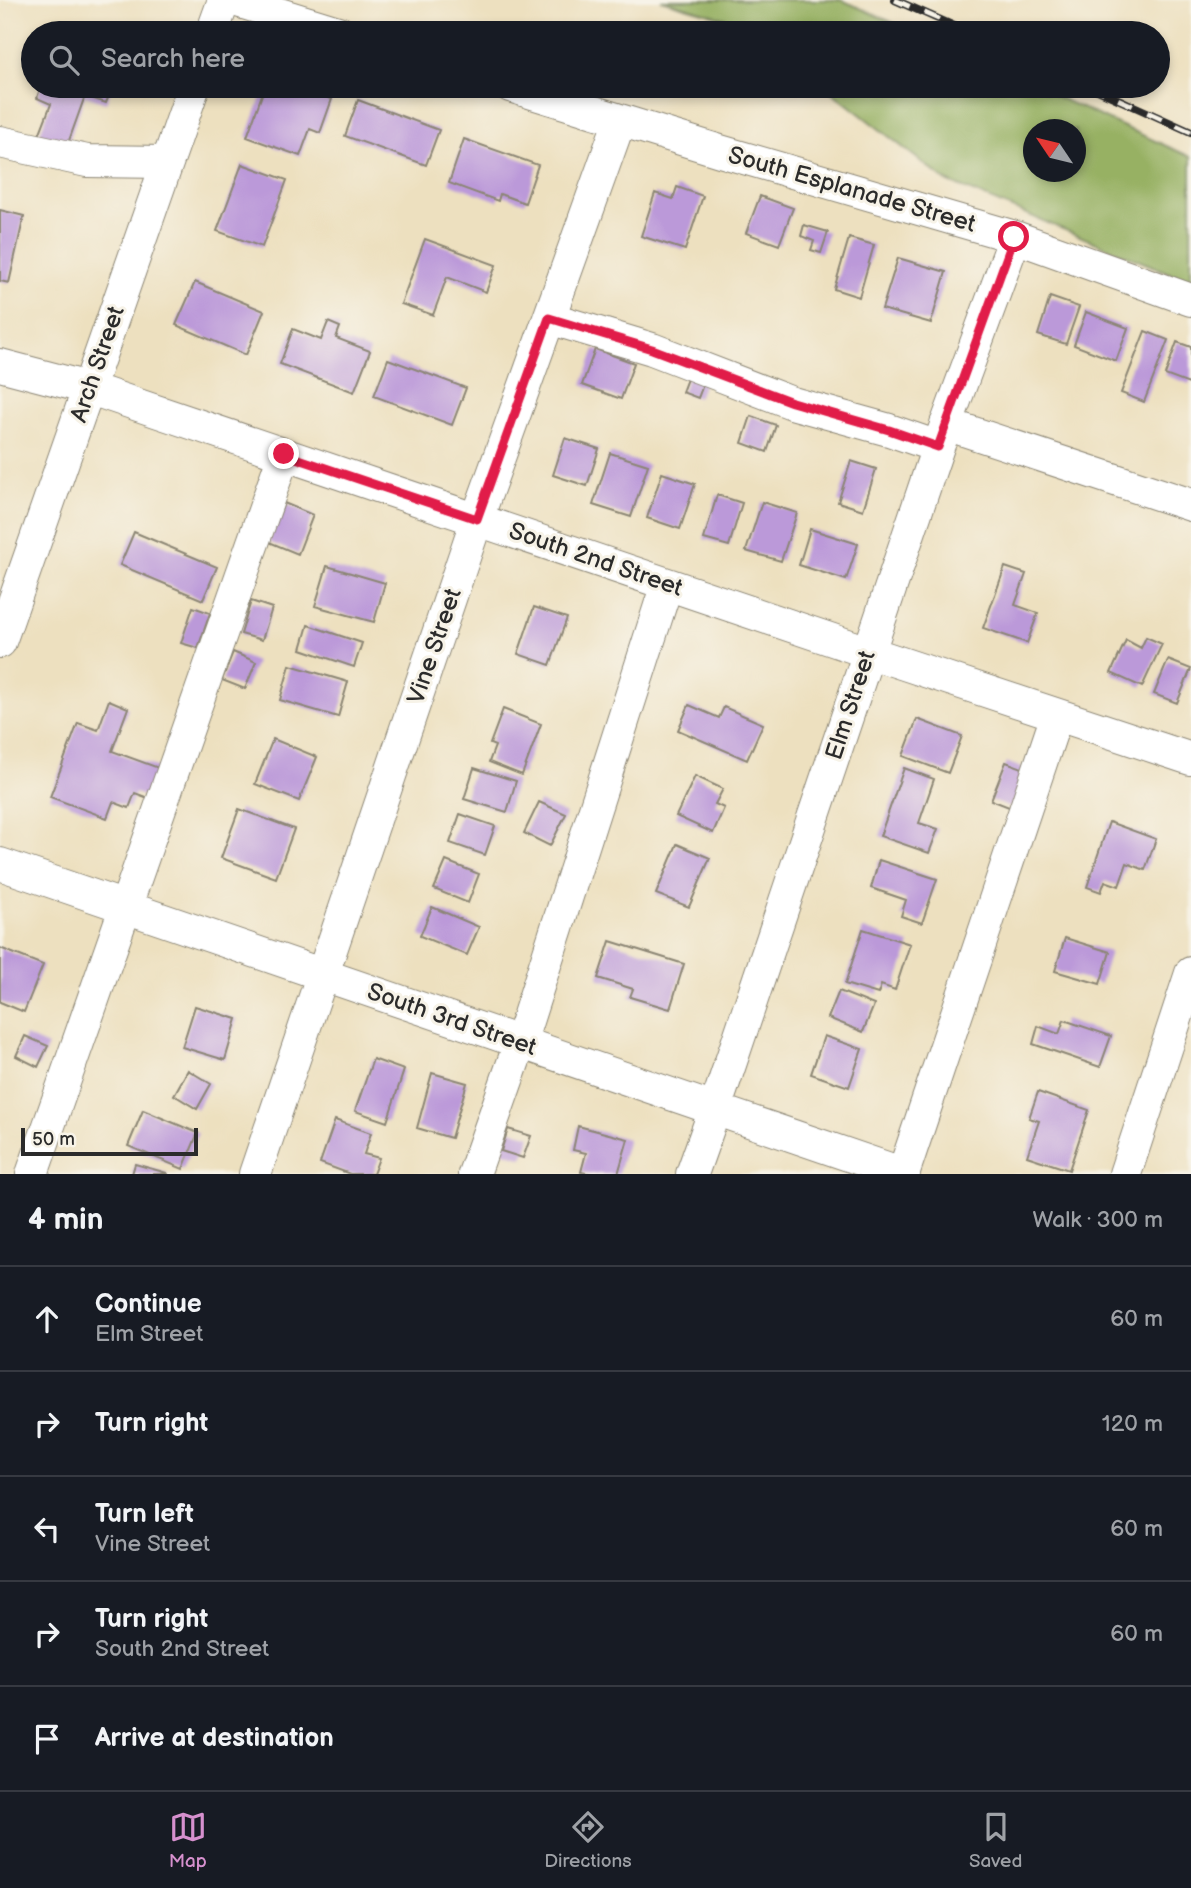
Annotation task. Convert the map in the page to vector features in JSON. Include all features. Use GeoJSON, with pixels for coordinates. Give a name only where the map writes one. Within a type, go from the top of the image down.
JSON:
{"type":"FeatureCollection","features":[{"type":"Feature","properties":{"kind":"street"},"geometry":{"type":"LineString","coordinates":[[216,21],[223,0]]}},
{"type":"Feature","properties":{"kind":"street"},"geometry":{"type":"LineString","coordinates":[[234,0],[302,21]]}},
{"type":"Feature","properties":{"kind":"street","name":"Arch Street"},"geometry":{"type":"LineString","coordinates":[[0,642],[190,98]]}},
{"type":"Feature","properties":{"kind":"street","name":"South Esplanade Street"},"geometry":{"type":"LineString","coordinates":[[549,98],[1014,237],[1191,300]]}},
{"type":"Feature","properties":{"kind":"street","name":"Vine Street"},"geometry":{"type":"LineString","coordinates":[[254,1174],[477,519],[620,120]]}},
{"type":"Feature","properties":{"kind":"street"},"geometry":{"type":"LineString","coordinates":[[0,142],[87,161],[167,162]]}},
{"type":"Feature","properties":{"kind":"street","name":"Elm Street"},"geometry":{"type":"LineString","coordinates":[[692,1174],[942,435],[1014,237]]}},
{"type":"Feature","properties":{"kind":"street"},"geometry":{"type":"LineString","coordinates":[[549,318],[652,349],[792,402],[889,430],[942,435],[1191,505]]}},
{"type":"Feature","properties":{"kind":"street","name":"South 2nd Street"},"geometry":{"type":"LineString","coordinates":[[0,365],[88,388],[1191,760]]}},
{"type":"Feature","properties":{"kind":"street"},"geometry":{"type":"LineString","coordinates":[[32,1174],[284,454]]}},
{"type":"Feature","properties":{"kind":"street"},"geometry":{"type":"LineString","coordinates":[[474,1174],[520,1043],[667,584]]}},
{"type":"Feature","properties":{"kind":"street"},"geometry":{"type":"LineString","coordinates":[[904,1174],[1057,715]]}},
{"type":"Feature","properties":{"kind":"street","name":"South 3rd Street"},"geometry":{"type":"LineString","coordinates":[[0,864],[904,1174]]}},
{"type":"Feature","properties":{"kind":"street"},"geometry":{"type":"LineString","coordinates":[[1125,1174],[1191,973]]}},
{"type":"Feature","properties":{"kind":"green space"},"geometry":{"type":"Polygon","coordinates":[[[661,0],[842,0],[889,21],[734,21],[661,0]]]}},
{"type":"Feature","properties":{"kind":"green space"},"geometry":{"type":"Polygon","coordinates":[[[839,98],[1060,98],[1191,157],[1191,282],[946,181],[839,98]]]}},
{"type":"Feature","properties":{"kind":"building"},"geometry":{"type":"Polygon","coordinates":[[[37,98],[84,98],[66,149],[38,138],[51,104],[37,98]]]}},
{"type":"Feature","properties":{"kind":"building"},"geometry":{"type":"Polygon","coordinates":[[[91,98],[108,98],[106,103],[91,98]]]}},
{"type":"Feature","properties":{"kind":"building"},"geometry":{"type":"Polygon","coordinates":[[[261,98],[332,99],[320,133],[310,129],[300,156],[247,137],[261,98]]]}},
{"type":"Feature","properties":{"kind":"building"},"geometry":{"type":"Polygon","coordinates":[[[358,100],[439,130],[426,165],[345,136],[358,100]]]}},
{"type":"Feature","properties":{"kind":"building"},"geometry":{"type":"Polygon","coordinates":[[[464,139],[538,165],[525,203],[500,194],[498,201],[449,183],[464,139]]]}},
{"type":"Feature","properties":{"kind":"building"},"geometry":{"type":"Polygon","coordinates":[[[242,164],[287,180],[262,247],[217,231],[242,164]]]}},
{"type":"Feature","properties":{"kind":"building"},"geometry":{"type":"Polygon","coordinates":[[[677,187],[703,196],[685,250],[641,236],[655,193],[673,199],[677,187]]]}},
{"type":"Feature","properties":{"kind":"building"},"geometry":{"type":"Polygon","coordinates":[[[760,196],[793,208],[779,245],[746,233],[760,196]]]}},
{"type":"Feature","properties":{"kind":"building"},"geometry":{"type":"Polygon","coordinates":[[[0,210],[24,216],[9,283],[0,281],[0,210]]]}},
{"type":"Feature","properties":{"kind":"building"},"geometry":{"type":"Polygon","coordinates":[[[804,225],[828,232],[821,253],[811,250],[814,241],[801,236],[804,225]]]}},
{"type":"Feature","properties":{"kind":"building"},"geometry":{"type":"Polygon","coordinates":[[[849,238],[874,245],[859,297],[834,289],[849,238]]]}},
{"type":"Feature","properties":{"kind":"building"},"geometry":{"type":"Polygon","coordinates":[[[425,239],[496,265],[486,292],[447,277],[433,315],[401,304],[425,239]]]}},
{"type":"Feature","properties":{"kind":"building"},"geometry":{"type":"Polygon","coordinates":[[[898,258],[946,272],[931,323],[882,309],[898,258]]]}},
{"type":"Feature","properties":{"kind":"building"},"geometry":{"type":"Polygon","coordinates":[[[195,282],[264,311],[246,355],[176,325],[195,282]]]}},
{"type":"Feature","properties":{"kind":"building"},"geometry":{"type":"Polygon","coordinates":[[[1050,297],[1079,307],[1066,344],[1038,335],[1050,297]]]}},
{"type":"Feature","properties":{"kind":"building"},"geometry":{"type":"Polygon","coordinates":[[[1086,312],[1128,328],[1116,361],[1074,345],[1086,312]]]}},
{"type":"Feature","properties":{"kind":"building"},"geometry":{"type":"Polygon","coordinates":[[[328,322],[340,327],[336,338],[370,351],[354,392],[280,364],[293,329],[321,340],[328,322]]]}},
{"type":"Feature","properties":{"kind":"building"},"geometry":{"type":"Polygon","coordinates":[[[1145,331],[1168,340],[1144,402],[1121,393],[1145,331]]]}},
{"type":"Feature","properties":{"kind":"building"},"geometry":{"type":"Polygon","coordinates":[[[1177,342],[1191,347],[1189,384],[1165,375],[1177,342]]]}},
{"type":"Feature","properties":{"kind":"building"},"geometry":{"type":"Polygon","coordinates":[[[595,349],[634,363],[621,399],[582,385],[595,349]]]}},
{"type":"Feature","properties":{"kind":"building"},"geometry":{"type":"Polygon","coordinates":[[[388,359],[466,388],[452,425],[374,396],[388,359]]]}},
{"type":"Feature","properties":{"kind":"building"},"geometry":{"type":"Polygon","coordinates":[[[690,371],[706,377],[698,398],[682,392],[690,371]]]}},
{"type":"Feature","properties":{"kind":"building"},"geometry":{"type":"Polygon","coordinates":[[[751,416],[776,425],[767,452],[742,443],[751,416]]]}},
{"type":"Feature","properties":{"kind":"building"},"geometry":{"type":"Polygon","coordinates":[[[565,438],[599,449],[587,486],[553,475],[565,438]]]}},
{"type":"Feature","properties":{"kind":"building"},"geometry":{"type":"Polygon","coordinates":[[[610,453],[648,465],[631,517],[593,505],[610,453]]]}},
{"type":"Feature","properties":{"kind":"building"},"geometry":{"type":"Polygon","coordinates":[[[851,461],[876,469],[863,510],[838,502],[851,461]]]}},
{"type":"Feature","properties":{"kind":"building"},"geometry":{"type":"Polygon","coordinates":[[[662,473],[695,484],[680,529],[647,518],[662,473]]]}},
{"type":"Feature","properties":{"kind":"building"},"geometry":{"type":"Polygon","coordinates":[[[717,495],[742,503],[729,546],[704,539],[717,495]]]}},
{"type":"Feature","properties":{"kind":"building"},"geometry":{"type":"Polygon","coordinates":[[[762,502],[797,513],[781,561],[746,551],[762,502]]]}},
{"type":"Feature","properties":{"kind":"building"},"geometry":{"type":"Polygon","coordinates":[[[284,503],[313,515],[298,554],[269,542],[284,503]]]}},
{"type":"Feature","properties":{"kind":"building"},"geometry":{"type":"Polygon","coordinates":[[[810,529],[858,544],[846,580],[799,565],[810,529]]]}},
{"type":"Feature","properties":{"kind":"building"},"geometry":{"type":"Polygon","coordinates":[[[134,532],[217,567],[203,600],[120,565],[134,532]]]}},
{"type":"Feature","properties":{"kind":"building"},"geometry":{"type":"Polygon","coordinates":[[[327,566],[385,583],[374,622],[315,606],[327,566]]]}},
{"type":"Feature","properties":{"kind":"building"},"geometry":{"type":"Polygon","coordinates":[[[1005,567],[1026,574],[1015,605],[1038,613],[1027,643],[983,628],[1005,567]]]}},
{"type":"Feature","properties":{"kind":"building"},"geometry":{"type":"Polygon","coordinates":[[[251,601],[272,608],[262,640],[241,634],[251,601]]]}},
{"type":"Feature","properties":{"kind":"building"},"geometry":{"type":"Polygon","coordinates":[[[193,607],[210,613],[198,648],[181,643],[193,607]]]}},
{"type":"Feature","properties":{"kind":"building"},"geometry":{"type":"Polygon","coordinates":[[[534,607],[567,618],[550,665],[518,654],[534,607]]]}},
{"type":"Feature","properties":{"kind":"building"},"geometry":{"type":"Polygon","coordinates":[[[308,625],[362,643],[354,667],[301,649],[308,625]]]}},
{"type":"Feature","properties":{"kind":"building"},"geometry":{"type":"Polygon","coordinates":[[[1146,637],[1162,644],[1142,687],[1111,673],[1126,640],[1141,648],[1146,637]]]}},
{"type":"Feature","properties":{"kind":"building"},"geometry":{"type":"Polygon","coordinates":[[[233,652],[256,662],[245,689],[222,680],[233,652]]]}},
{"type":"Feature","properties":{"kind":"building"},"geometry":{"type":"Polygon","coordinates":[[[1168,660],[1191,669],[1177,703],[1154,694],[1168,660]]]}},
{"type":"Feature","properties":{"kind":"building"},"geometry":{"type":"Polygon","coordinates":[[[290,665],[348,682],[338,717],[280,700],[290,665]]]}},
{"type":"Feature","properties":{"kind":"building"},"geometry":{"type":"Polygon","coordinates":[[[109,700],[128,708],[112,751],[167,771],[156,801],[135,793],[129,808],[113,802],[107,818],[50,797],[78,723],[98,730],[109,700]]]}},
{"type":"Feature","properties":{"kind":"building"},"geometry":{"type":"Polygon","coordinates":[[[689,705],[719,718],[724,707],[763,724],[747,760],[678,730],[689,705]]]}},
{"type":"Feature","properties":{"kind":"building"},"geometry":{"type":"Polygon","coordinates":[[[503,709],[541,724],[522,775],[489,762],[495,746],[490,744],[503,709]]]}},
{"type":"Feature","properties":{"kind":"building"},"geometry":{"type":"Polygon","coordinates":[[[917,719],[962,736],[948,773],[903,756],[917,719]]]}},
{"type":"Feature","properties":{"kind":"building"},"geometry":{"type":"Polygon","coordinates":[[[273,739],[317,757],[299,801],[255,784],[273,739]]]}},
{"type":"Feature","properties":{"kind":"building"},"geometry":{"type":"Polygon","coordinates":[[[1006,762],[1028,770],[1014,809],[991,800],[1006,762]]]}},
{"type":"Feature","properties":{"kind":"building"},"geometry":{"type":"Polygon","coordinates":[[[474,768],[516,781],[507,812],[464,799],[474,768]]]}},
{"type":"Feature","properties":{"kind":"building"},"geometry":{"type":"Polygon","coordinates":[[[904,768],[934,779],[919,823],[938,829],[929,853],[880,836],[904,768]]]}},
{"type":"Feature","properties":{"kind":"building"},"geometry":{"type":"Polygon","coordinates":[[[695,776],[723,789],[715,804],[724,808],[713,833],[676,816],[695,776]]]}},
{"type":"Feature","properties":{"kind":"building"},"geometry":{"type":"Polygon","coordinates":[[[539,802],[566,814],[550,846],[524,833],[539,802]]]}},
{"type":"Feature","properties":{"kind":"building"},"geometry":{"type":"Polygon","coordinates":[[[239,809],[294,829],[276,878],[221,858],[239,809]]]}},
{"type":"Feature","properties":{"kind":"building"},"geometry":{"type":"Polygon","coordinates":[[[460,814],[495,826],[485,855],[450,843],[460,814]]]}},
{"type":"Feature","properties":{"kind":"building"},"geometry":{"type":"Polygon","coordinates":[[[1109,822],[1156,839],[1145,870],[1127,863],[1119,886],[1105,881],[1101,892],[1087,887],[1109,822]]]}},
{"type":"Feature","properties":{"kind":"building"},"geometry":{"type":"Polygon","coordinates":[[[677,844],[710,858],[689,907],[656,894],[677,844]]]}},
{"type":"Feature","properties":{"kind":"building"},"geometry":{"type":"Polygon","coordinates":[[[879,860],[937,879],[922,923],[901,916],[906,900],[871,888],[879,860]]]}},
{"type":"Feature","properties":{"kind":"building"},"geometry":{"type":"Polygon","coordinates":[[[446,861],[479,874],[468,903],[434,889],[446,861]]]}},
{"type":"Feature","properties":{"kind":"building"},"geometry":{"type":"Polygon","coordinates":[[[432,907],[479,927],[467,955],[420,936],[432,907]]]}},
{"type":"Feature","properties":{"kind":"building"},"geometry":{"type":"Polygon","coordinates":[[[863,929],[910,944],[895,990],[881,985],[878,994],[845,984],[863,929]]]}},
{"type":"Feature","properties":{"kind":"building"},"geometry":{"type":"Polygon","coordinates":[[[1065,938],[1110,952],[1100,984],[1055,971],[1065,938]]]}},
{"type":"Feature","properties":{"kind":"building"},"geometry":{"type":"Polygon","coordinates":[[[610,941],[684,964],[670,1009],[630,997],[633,989],[598,978],[610,941]]]}},
{"type":"Feature","properties":{"kind":"building"},"geometry":{"type":"Polygon","coordinates":[[[0,948],[43,965],[24,1012],[0,1002],[0,948]]]}},
{"type":"Feature","properties":{"kind":"building"},"geometry":{"type":"Polygon","coordinates":[[[839,991],[874,1005],[863,1032],[828,1018],[839,991]]]}},
{"type":"Feature","properties":{"kind":"building"},"geometry":{"type":"Polygon","coordinates":[[[195,1006],[237,1019],[225,1060],[182,1047],[195,1006]]]}},
{"type":"Feature","properties":{"kind":"building"},"geometry":{"type":"Polygon","coordinates":[[[1064,1020],[1111,1036],[1100,1067],[1033,1044],[1038,1026],[1059,1034],[1064,1020]]]}},
{"type":"Feature","properties":{"kind":"building"},"geometry":{"type":"Polygon","coordinates":[[[25,1036],[48,1046],[38,1067],[16,1056],[25,1036]]]}},
{"type":"Feature","properties":{"kind":"building"},"geometry":{"type":"Polygon","coordinates":[[[824,1036],[862,1049],[849,1087],[811,1074],[824,1036]]]}},
{"type":"Feature","properties":{"kind":"building"},"geometry":{"type":"Polygon","coordinates":[[[373,1059],[404,1070],[387,1122],[355,1111],[373,1059]]]}},
{"type":"Feature","properties":{"kind":"building"},"geometry":{"type":"Polygon","coordinates":[[[188,1070],[211,1084],[197,1109],[174,1095],[188,1070]]]}},
{"type":"Feature","properties":{"kind":"building"},"geometry":{"type":"Polygon","coordinates":[[[432,1073],[467,1083],[451,1138],[417,1128],[432,1073]]]}},
{"type":"Feature","properties":{"kind":"building"},"geometry":{"type":"Polygon","coordinates":[[[1038,1092],[1089,1110],[1069,1170],[1027,1156],[1039,1121],[1029,1118],[1038,1092]]]}},
{"type":"Feature","properties":{"kind":"building"},"geometry":{"type":"Polygon","coordinates":[[[143,1110],[198,1133],[183,1169],[128,1146],[143,1110]]]}},
{"type":"Feature","properties":{"kind":"building"},"geometry":{"type":"Polygon","coordinates":[[[335,1120],[371,1133],[364,1154],[379,1158],[373,1174],[350,1174],[320,1163],[335,1120]]]}},
{"type":"Feature","properties":{"kind":"building"},"geometry":{"type":"Polygon","coordinates":[[[578,1126],[628,1139],[618,1174],[581,1172],[586,1153],[573,1150],[578,1126]]]}},
{"type":"Feature","properties":{"kind":"building"},"geometry":{"type":"Polygon","coordinates":[[[508,1129],[531,1136],[523,1158],[501,1151],[508,1129]]]}},
{"type":"Feature","properties":{"kind":"building"},"geometry":{"type":"Polygon","coordinates":[[[135,1164],[167,1173],[167,1174],[132,1174],[135,1164]]]}},
{"type":"Feature","properties":{"kind":"railway"},"geometry":{"type":"LineString","coordinates":[[895,0],[943,21]]}},
{"type":"Feature","properties":{"kind":"railway"},"geometry":{"type":"LineString","coordinates":[[1116,98],[1191,132]]}},
{"type":"Feature","properties":{"kind":"route"},"geometry":{"type":"LineString","coordinates":[[284,454],[477,519],[549,318],[652,349],[792,402],[938,447],[1014,237]]}}]}
